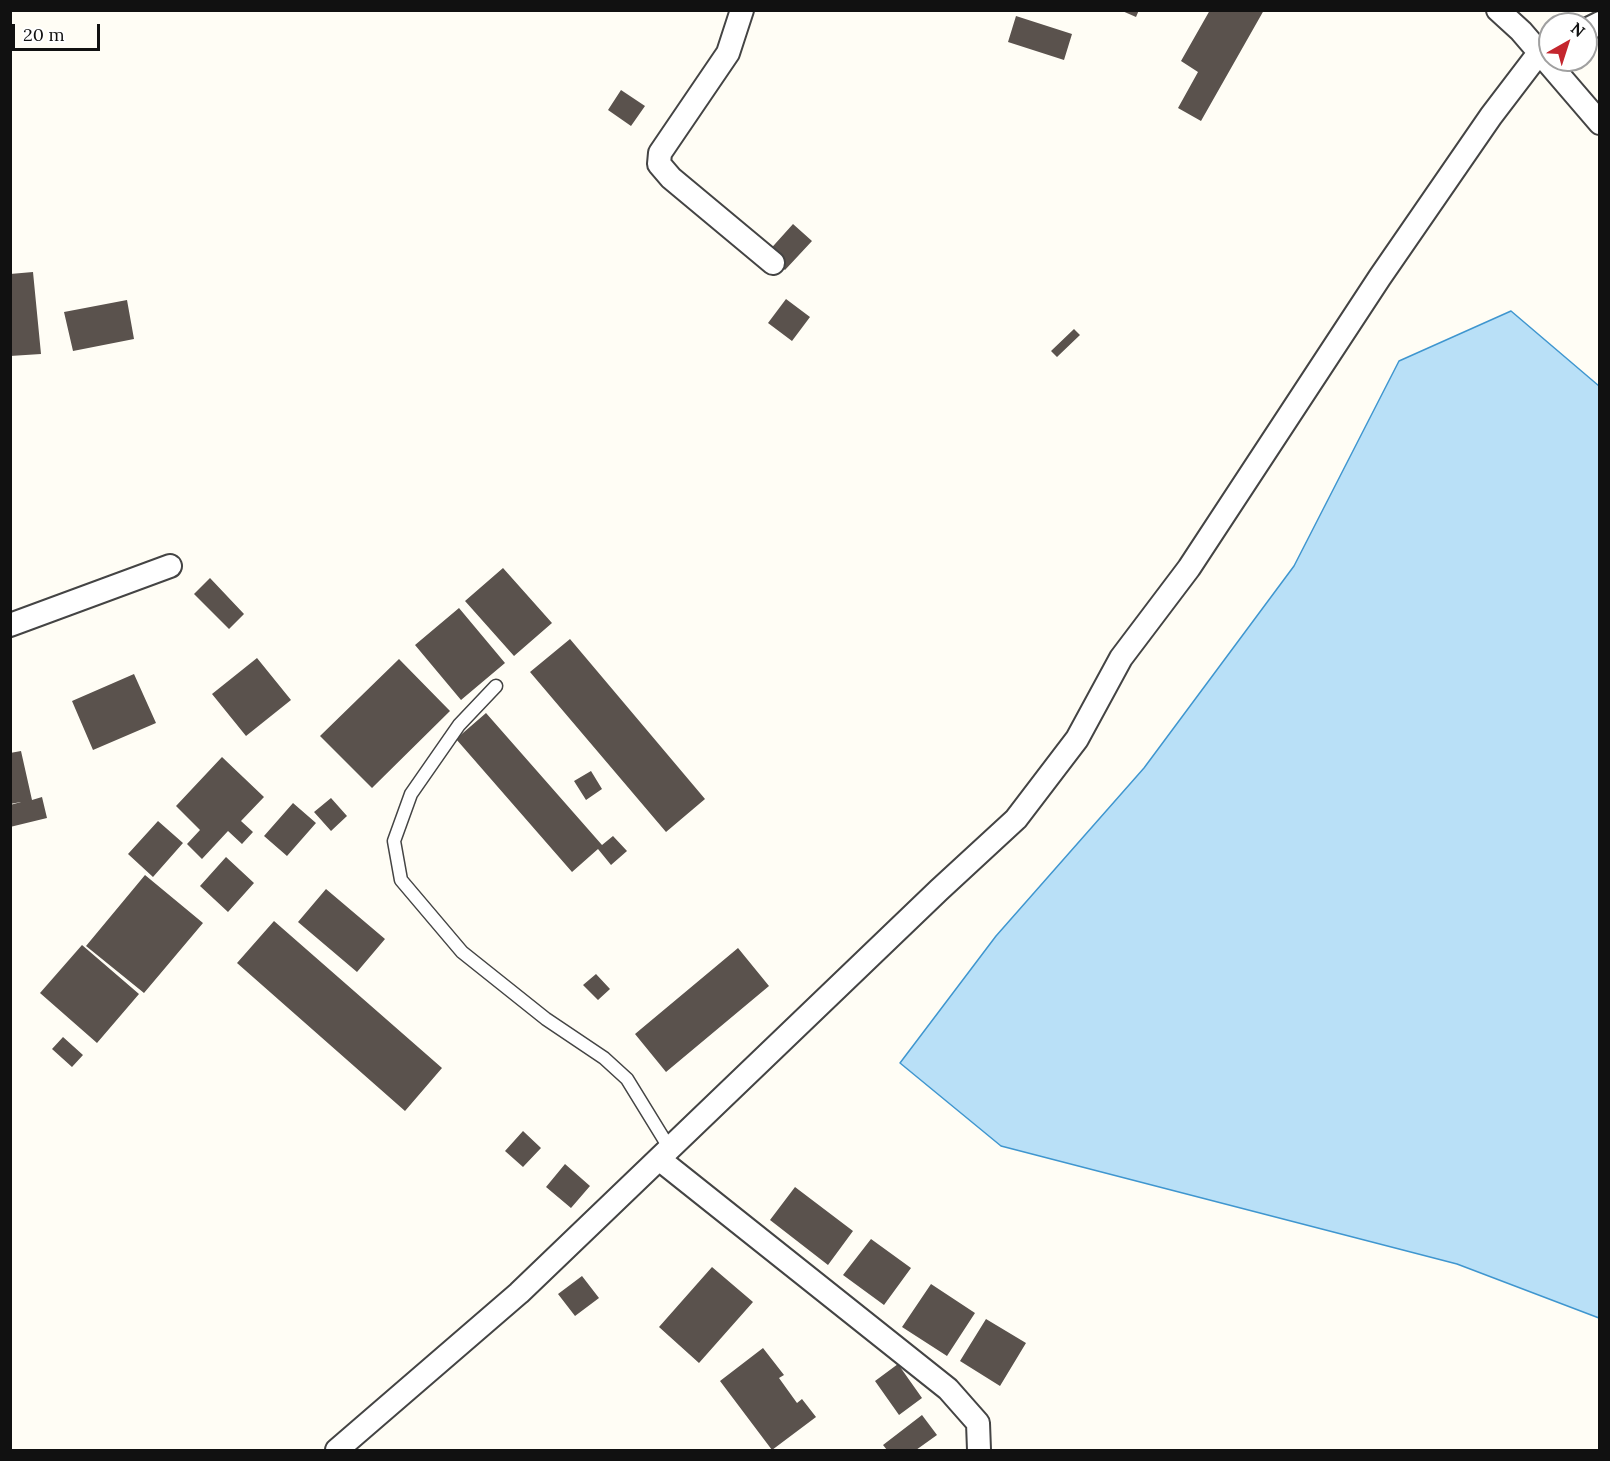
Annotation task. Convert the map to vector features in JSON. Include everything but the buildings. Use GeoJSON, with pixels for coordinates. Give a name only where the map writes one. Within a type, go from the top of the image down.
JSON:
{"type":"FeatureCollection","features":[{"type":"Feature","properties":{"kind":"street"},"geometry":{"type":"LineString","coordinates":[[742,10],[728,53],[660,153],[659,164],[671,178],[773,263]]}},
{"type":"Feature","properties":{"kind":"street"},"geometry":{"type":"LineString","coordinates":[[1498,10],[1538,45]]}},
{"type":"Feature","properties":{"kind":"street"},"geometry":{"type":"LineString","coordinates":[[337,1450],[519,1293],[930,898],[1016,819],[1077,739],[1121,658],[1189,568],[1380,277],[1491,116],[1538,59]]}},
{"type":"Feature","properties":{"kind":"street"},"geometry":{"type":"LineString","coordinates":[[1561,72],[1599,123]]}},
{"type":"Feature","properties":{"kind":"street"},"geometry":{"type":"LineString","coordinates":[[10,625],[170,566]]}},
{"type":"Feature","properties":{"kind":"street"},"geometry":{"type":"LineString","coordinates":[[665,1154],[948,1389],[978,1423],[979,1450]]}},
{"type":"Feature","properties":{"kind":"lane"},"geometry":{"type":"LineString","coordinates":[[496,686],[459,725],[411,794],[394,841],[401,880],[462,952],[546,1019],[604,1058],[627,1079],[665,1154]]}},
{"type":"Feature","properties":{"kind":"water"},"geometry":{"type":"Polygon","coordinates":[[[1511,311],[1599,386],[1599,1318],[1457,1264],[1001,1146],[900,1063],[996,936],[1144,768],[1294,566],[1399,361],[1511,311]]]}}]}
